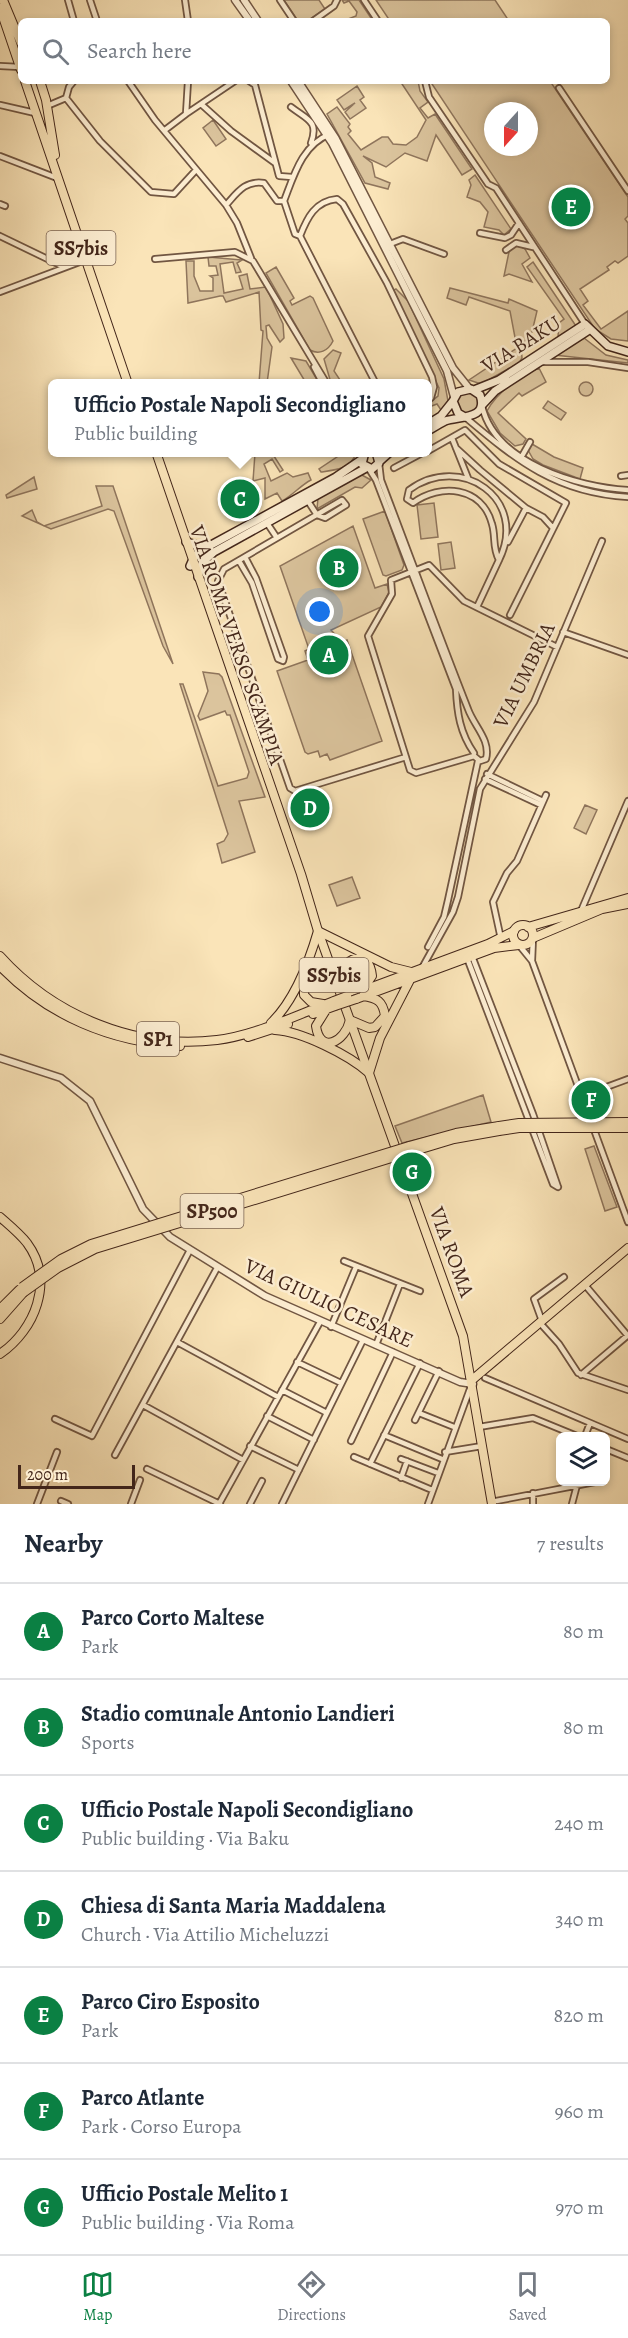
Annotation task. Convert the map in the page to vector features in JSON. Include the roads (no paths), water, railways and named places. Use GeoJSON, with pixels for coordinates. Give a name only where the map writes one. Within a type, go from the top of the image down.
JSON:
{"type":"FeatureCollection","features":[{"type":"Feature","properties":{"kind":"main road"},"geometry":{"type":"LineString","coordinates":[[3,0],[18,36]]}},
{"type":"Feature","properties":{"kind":"main road"},"geometry":{"type":"LineString","coordinates":[[0,8],[3,26],[18,58]]}},
{"type":"Feature","properties":{"kind":"main road"},"geometry":{"type":"LineString","coordinates":[[26,84],[35,113],[44,119],[49,118],[41,84]]}},
{"type":"Feature","properties":{"kind":"main road","name":"SS7bis"},"geometry":{"type":"LineString","coordinates":[[35,113],[128,379]]}},
{"type":"Feature","properties":{"kind":"main road","name":"SS7bis"},"geometry":{"type":"LineString","coordinates":[[49,118],[52,147],[128,379]]}},
{"type":"Feature","properties":{"kind":"main road"},"geometry":{"type":"LineString","coordinates":[[587,327],[608,346],[628,352]]}},
{"type":"Feature","properties":{"kind":"main road","name":"VIA BAKU"},"geometry":{"type":"LineString","coordinates":[[472,389],[499,380],[587,327]]}},
{"type":"Feature","properties":{"kind":"main road","name":"VIA BAKU"},"geometry":{"type":"LineString","coordinates":[[482,405],[495,391],[587,327]]}},
{"type":"Feature","properties":{"kind":"main road"},"geometry":{"type":"LineString","coordinates":[[432,422],[441,416],[462,389],[472,389],[480,395],[482,405],[475,415],[445,421],[432,429]]}},
{"type":"Feature","properties":{"kind":"main road"},"geometry":{"type":"LineString","coordinates":[[454,399],[458,413],[465,417]]}},
{"type":"Feature","properties":{"kind":"main road","name":"VIA ROMA VERSO SCAMPIA"},"geometry":{"type":"LineString","coordinates":[[155,457],[186,542],[189,562],[198,577],[350,1020]]}},
{"type":"Feature","properties":{"kind":"main road","name":"VIA ROMA VERSO SCAMPIA"},"geometry":{"type":"LineString","coordinates":[[155,457],[189,562],[302,882]]}},
{"type":"Feature","properties":{"kind":"main road"},"geometry":{"type":"LineString","coordinates":[[189,562],[205,560],[267,523],[306,498],[361,457]]}},
{"type":"Feature","properties":{"kind":"main road"},"geometry":{"type":"LineString","coordinates":[[362,457],[367,468]]}},
{"type":"Feature","properties":{"kind":"main road"},"geometry":{"type":"LineString","coordinates":[[378,457],[380,462]]}},
{"type":"Feature","properties":{"kind":"main road"},"geometry":{"type":"LineString","coordinates":[[189,562],[197,554],[306,498],[367,468],[375,468],[386,457]]}},
{"type":"Feature","properties":{"kind":"main road"},"geometry":{"type":"LineString","coordinates":[[186,542],[210,548]]}},
{"type":"Feature","properties":{"kind":"main road"},"geometry":{"type":"LineString","coordinates":[[198,577],[205,560]]}},
{"type":"Feature","properties":{"kind":"main road"},"geometry":{"type":"LineString","coordinates":[[628,898],[528,927],[522,925],[514,931],[513,937],[519,945],[528,945],[533,938],[602,909],[628,904]]}},
{"type":"Feature","properties":{"kind":"main road"},"geometry":{"type":"LineString","coordinates":[[528,927],[533,938]]}},
{"type":"Feature","properties":{"kind":"main road"},"geometry":{"type":"LineString","coordinates":[[318,931],[411,975],[380,1038],[369,1073],[348,1057],[299,1035],[270,1027],[290,999],[309,959],[318,931]]}},
{"type":"Feature","properties":{"kind":"main road","name":"SP1"},"geometry":{"type":"LineString","coordinates":[[411,975],[422,968],[501,939],[514,931]]}},
{"type":"Feature","properties":{"kind":"main road","name":"SP1"},"geometry":{"type":"LineString","coordinates":[[0,966],[32,995],[58,1013],[84,1025],[129,1040],[204,1046],[270,1027],[411,975],[494,948],[519,945]]}},
{"type":"Feature","properties":{"kind":"main road","name":"SP1"},"geometry":{"type":"LineString","coordinates":[[0,956],[54,1003],[82,1018],[136,1035],[188,1042],[219,1040],[270,1027]]}},
{"type":"Feature","properties":{"kind":"main road"},"geometry":{"type":"LineString","coordinates":[[353,958],[360,959],[369,966],[372,976],[358,995],[371,997],[383,1005],[383,1020],[375,1027],[369,1028],[350,1020],[345,1036],[339,1041],[326,1042],[319,1035],[316,1026],[326,1007],[307,999],[302,990],[304,980],[316,973],[336,981],[343,965],[353,958]]}},
{"type":"Feature","properties":{"kind":"main road","name":"VIA ROMA"},"geometry":{"type":"LineString","coordinates":[[350,1020],[463,1336],[491,1503]]}},
{"type":"Feature","properties":{"kind":"main road","name":"SP500"},"geometry":{"type":"LineString","coordinates":[[0,1310],[23,1290],[57,1268],[104,1245],[410,1149],[519,1122],[628,1122]]}},
{"type":"Feature","properties":{"kind":"main road","name":"SP500"},"geometry":{"type":"LineString","coordinates":[[499,1128],[628,1128]]}},
{"type":"Feature","properties":{"kind":"main road"},"geometry":{"type":"LineString","coordinates":[[0,1217],[27,1243],[35,1258],[42,1293],[33,1319],[14,1344],[0,1354]]}},
{"type":"Feature","properties":{"kind":"main road"},"geometry":{"type":"LineString","coordinates":[[471,1386],[541,1322],[627,1251],[628,1242]]}},
{"type":"Feature","properties":{"kind":"main road","name":"SP500"},"geometry":{"type":"LineString","coordinates":[[0,1319],[23,1290]]}},
{"type":"Feature","properties":{"kind":"street"},"geometry":{"type":"LineString","coordinates":[[68,0],[73,18]]}},
{"type":"Feature","properties":{"kind":"street"},"geometry":{"type":"LineString","coordinates":[[90,0],[96,18]]}},
{"type":"Feature","properties":{"kind":"street"},"geometry":{"type":"LineString","coordinates":[[185,0],[188,18]]}},
{"type":"Feature","properties":{"kind":"street"},"geometry":{"type":"LineString","coordinates":[[235,0],[247,18]]}},
{"type":"Feature","properties":{"kind":"street"},"geometry":{"type":"LineString","coordinates":[[244,0],[256,18]]}},
{"type":"Feature","properties":{"kind":"street"},"geometry":{"type":"LineString","coordinates":[[280,0],[292,18]]}},
{"type":"Feature","properties":{"kind":"street"},"geometry":{"type":"LineString","coordinates":[[317,18],[334,6],[337,0]]}},
{"type":"Feature","properties":{"kind":"street"},"geometry":{"type":"LineString","coordinates":[[364,0],[376,18]]}},
{"type":"Feature","properties":{"kind":"street"},"geometry":{"type":"LineString","coordinates":[[0,66],[18,62]]}},
{"type":"Feature","properties":{"kind":"street"},"geometry":{"type":"LineString","coordinates":[[66,98],[72,84]]}},
{"type":"Feature","properties":{"kind":"street"},"geometry":{"type":"LineString","coordinates":[[130,84],[196,170],[226,205],[237,223],[253,261],[322,379]]}},
{"type":"Feature","properties":{"kind":"street"},"geometry":{"type":"LineString","coordinates":[[186,114],[188,84]]}},
{"type":"Feature","properties":{"kind":"street"},"geometry":{"type":"LineString","coordinates":[[165,130],[231,84]]}},
{"type":"Feature","properties":{"kind":"street"},"geometry":{"type":"LineString","coordinates":[[254,84],[279,176],[292,177]]}},
{"type":"Feature","properties":{"kind":"street"},"geometry":{"type":"LineString","coordinates":[[293,84],[329,134],[447,371],[454,399]]}},
{"type":"Feature","properties":{"kind":"street"},"geometry":{"type":"LineString","coordinates":[[300,84],[390,244],[456,374],[472,389]]}},
{"type":"Feature","properties":{"kind":"street"},"geometry":{"type":"LineString","coordinates":[[427,84],[428,94],[435,106],[488,184],[496,188],[587,327]]}},
{"type":"Feature","properties":{"kind":"street"},"geometry":{"type":"LineString","coordinates":[[559,88],[628,191]]}},
{"type":"Feature","properties":{"kind":"street"},"geometry":{"type":"LineString","coordinates":[[47,106],[66,98]]}},
{"type":"Feature","properties":{"kind":"street"},"geometry":{"type":"LineString","coordinates":[[66,98],[100,141],[151,192],[174,194],[196,170]]}},
{"type":"Feature","properties":{"kind":"street"},"geometry":{"type":"LineString","coordinates":[[201,104],[231,131],[275,163]]}},
{"type":"Feature","properties":{"kind":"street"},"geometry":{"type":"LineString","coordinates":[[0,105],[35,113]]}},
{"type":"Feature","properties":{"kind":"street"},"geometry":{"type":"LineString","coordinates":[[284,201],[292,177],[315,131],[313,123],[291,107]]}},
{"type":"Feature","properties":{"kind":"street"},"geometry":{"type":"LineString","coordinates":[[310,144],[329,134]]}},
{"type":"Feature","properties":{"kind":"street"},"geometry":{"type":"LineString","coordinates":[[0,156],[57,178]]}},
{"type":"Feature","properties":{"kind":"street"},"geometry":{"type":"LineString","coordinates":[[226,205],[245,185],[258,182],[264,183],[277,201],[284,201]]}},
{"type":"Feature","properties":{"kind":"street"},"geometry":{"type":"LineString","coordinates":[[300,236],[308,216],[325,200],[337,199],[343,204],[387,283],[432,377],[434,387],[432,394]]}},
{"type":"Feature","properties":{"kind":"street"},"geometry":{"type":"LineString","coordinates":[[284,201],[287,203],[295,234],[300,236],[373,379]]}},
{"type":"Feature","properties":{"kind":"street"},"geometry":{"type":"LineString","coordinates":[[480,233],[505,238],[511,236],[519,223]]}},
{"type":"Feature","properties":{"kind":"street"},"geometry":{"type":"LineString","coordinates":[[0,236],[64,267]]}},
{"type":"Feature","properties":{"kind":"street"},"geometry":{"type":"LineString","coordinates":[[390,244],[403,239],[444,254]]}},
{"type":"Feature","properties":{"kind":"street"},"geometry":{"type":"LineString","coordinates":[[506,250],[516,243],[535,248]]}},
{"type":"Feature","properties":{"kind":"street"},"geometry":{"type":"LineString","coordinates":[[155,259],[235,252],[253,261]]}},
{"type":"Feature","properties":{"kind":"street"},"geometry":{"type":"LineString","coordinates":[[0,292],[85,260]]}},
{"type":"Feature","properties":{"kind":"street","name":"VIA BAKU"},"geometry":{"type":"LineString","coordinates":[[537,362],[588,362],[628,368]]}},
{"type":"Feature","properties":{"kind":"street"},"geometry":{"type":"LineString","coordinates":[[482,405],[494,432],[522,456],[561,481],[628,490]]}},
{"type":"Feature","properties":{"kind":"street"},"geometry":{"type":"LineString","coordinates":[[465,417],[530,468],[591,494],[628,497]]}},
{"type":"Feature","properties":{"kind":"street"},"geometry":{"type":"LineString","coordinates":[[432,449],[465,430],[496,460],[535,487],[566,503],[510,615]]}},
{"type":"Feature","properties":{"kind":"street"},"geometry":{"type":"LineString","coordinates":[[452,438],[468,478]]}},
{"type":"Feature","properties":{"kind":"street"},"geometry":{"type":"LineString","coordinates":[[522,456],[530,442]]}},
{"type":"Feature","properties":{"kind":"street"},"geometry":{"type":"LineString","coordinates":[[456,448],[526,508],[543,517],[553,528]]}},
{"type":"Feature","properties":{"kind":"street"},"geometry":{"type":"LineString","coordinates":[[496,460],[503,449]]}},
{"type":"Feature","properties":{"kind":"street"},"geometry":{"type":"LineString","coordinates":[[394,468],[416,457]]}},
{"type":"Feature","properties":{"kind":"street"},"geometry":{"type":"LineString","coordinates":[[380,462],[381,480],[456,689],[457,716],[466,742],[475,757]]}},
{"type":"Feature","properties":{"kind":"street"},"geometry":{"type":"LineString","coordinates":[[367,468],[376,480],[414,570],[469,713],[483,735],[486,775],[542,803]]}},
{"type":"Feature","properties":{"kind":"street"},"geometry":{"type":"LineString","coordinates":[[499,560],[493,548],[492,524],[476,499],[462,491],[448,489],[434,490],[413,503],[407,499],[409,490],[436,476],[468,478],[491,494],[505,516],[508,530],[502,553]]}},
{"type":"Feature","properties":{"kind":"street"},"geometry":{"type":"LineString","coordinates":[[621,476],[628,476]]}},
{"type":"Feature","properties":{"kind":"street"},"geometry":{"type":"LineString","coordinates":[[306,498],[317,515],[326,517],[344,508],[347,503],[342,500],[317,515],[245,557],[222,572],[219,586],[291,790],[406,757]]}},
{"type":"Feature","properties":{"kind":"street"},"geometry":{"type":"LineString","coordinates":[[477,607],[526,508]]}},
{"type":"Feature","properties":{"kind":"street"},"geometry":{"type":"LineString","coordinates":[[267,523],[277,538]]}},
{"type":"Feature","properties":{"kind":"street","name":"VIA UMBRIA"},"geometry":{"type":"LineString","coordinates":[[422,968],[458,897],[474,813],[486,775],[524,721],[602,541]]}},
{"type":"Feature","properties":{"kind":"street"},"geometry":{"type":"LineString","coordinates":[[239,561],[252,583],[278,659],[283,661],[285,658],[256,578],[245,557]]}},
{"type":"Feature","properties":{"kind":"street"},"geometry":{"type":"LineString","coordinates":[[501,755],[486,758],[475,757],[416,773],[410,770],[368,636],[392,594],[391,580],[429,565],[464,601],[557,647]]}},
{"type":"Feature","properties":{"kind":"street"},"geometry":{"type":"LineString","coordinates":[[563,632],[628,655]]}},
{"type":"Feature","properties":{"kind":"street"},"geometry":{"type":"LineString","coordinates":[[428,947],[444,917],[475,757],[478,749],[484,749]]}},
{"type":"Feature","properties":{"kind":"street"},"geometry":{"type":"LineString","coordinates":[[501,939],[493,913],[494,902],[507,873],[517,861],[546,795]]}},
{"type":"Feature","properties":{"kind":"street"},"geometry":{"type":"LineString","coordinates":[[581,911],[628,801]]}},
{"type":"Feature","properties":{"kind":"street"},"geometry":{"type":"LineString","coordinates":[[532,961],[533,938]]}},
{"type":"Feature","properties":{"kind":"street"},"geometry":{"type":"LineString","coordinates":[[519,945],[532,961],[628,1222]]}},
{"type":"Feature","properties":{"kind":"street"},"geometry":{"type":"LineString","coordinates":[[429,956],[435,964]]}},
{"type":"Feature","properties":{"kind":"street"},"geometry":{"type":"LineString","coordinates":[[469,957],[533,1114],[558,1187],[553,1184],[469,957]]}},
{"type":"Feature","properties":{"kind":"street","name":"VIA GIULIO CESARE"},"geometry":{"type":"LineString","coordinates":[[0,1058],[61,1078],[81,1091],[90,1101],[105,1127],[143,1209],[165,1232],[190,1250],[217,1268],[320,1322],[471,1386]]}},
{"type":"Feature","properties":{"kind":"street"},"geometry":{"type":"LineString","coordinates":[[582,1096],[628,1079]]}},
{"type":"Feature","properties":{"kind":"street"},"geometry":{"type":"LineString","coordinates":[[55,1419],[92,1436],[190,1250]]}},
{"type":"Feature","properties":{"kind":"street"},"geometry":{"type":"LineString","coordinates":[[344,1261],[420,1291]]}},
{"type":"Feature","properties":{"kind":"street"},"geometry":{"type":"LineString","coordinates":[[331,1327],[356,1267]]}},
{"type":"Feature","properties":{"kind":"street"},"geometry":{"type":"LineString","coordinates":[[115,1455],[217,1268]]}},
{"type":"Feature","properties":{"kind":"street"},"geometry":{"type":"LineString","coordinates":[[564,1277],[534,1299],[541,1322],[559,1344],[575,1371],[628,1390]]}},
{"type":"Feature","properties":{"kind":"street"},"geometry":{"type":"LineString","coordinates":[[376,1345],[400,1284]]}},
{"type":"Feature","properties":{"kind":"street"},"geometry":{"type":"LineString","coordinates":[[581,1375],[628,1336],[585,1285]]}},
{"type":"Feature","properties":{"kind":"street"},"geometry":{"type":"LineString","coordinates":[[148,1469],[220,1504],[320,1322]]}},
{"type":"Feature","properties":{"kind":"street"},"geometry":{"type":"LineString","coordinates":[[282,1504],[363,1340]]}},
{"type":"Feature","properties":{"kind":"street"},"geometry":{"type":"LineString","coordinates":[[177,1342],[278,1397]]}},
{"type":"Feature","properties":{"kind":"street"},"geometry":{"type":"LineString","coordinates":[[351,1441],[393,1352]]}},
{"type":"Feature","properties":{"kind":"street"},"geometry":{"type":"LineString","coordinates":[[297,1362],[341,1383]]}},
{"type":"Feature","properties":{"kind":"street"},"geometry":{"type":"LineString","coordinates":[[370,1464],[420,1363]]}},
{"type":"Feature","properties":{"kind":"street"},"geometry":{"type":"LineString","coordinates":[[415,1420],[440,1371]]}},
{"type":"Feature","properties":{"kind":"street"},"geometry":{"type":"LineString","coordinates":[[485,1378],[628,1438]]}},
{"type":"Feature","properties":{"kind":"street"},"geometry":{"type":"LineString","coordinates":[[460,1382],[464,1398]]}},
{"type":"Feature","properties":{"kind":"street"},"geometry":{"type":"LineString","coordinates":[[428,1504],[464,1398],[471,1386]]}},
{"type":"Feature","properties":{"kind":"street"},"geometry":{"type":"LineString","coordinates":[[282,1390],[327,1413]]}},
{"type":"Feature","properties":{"kind":"street"},"geometry":{"type":"LineString","coordinates":[[143,1405],[243,1460]]}},
{"type":"Feature","properties":{"kind":"street"},"geometry":{"type":"LineString","coordinates":[[418,1413],[454,1427]]}},
{"type":"Feature","properties":{"kind":"street"},"geometry":{"type":"LineString","coordinates":[[267,1416],[314,1440]]}},
{"type":"Feature","properties":{"kind":"street"},"geometry":{"type":"LineString","coordinates":[[479,1427],[534,1418],[566,1432]]}},
{"type":"Feature","properties":{"kind":"street"},"geometry":{"type":"LineString","coordinates":[[587,1432],[590,1423]]}},
{"type":"Feature","properties":{"kind":"street"},"geometry":{"type":"LineString","coordinates":[[384,1435],[442,1459]]}},
{"type":"Feature","properties":{"kind":"street"},"geometry":{"type":"LineString","coordinates":[[250,1446],[299,1470]]}},
{"type":"Feature","properties":{"kind":"street"},"geometry":{"type":"LineString","coordinates":[[445,1452],[482,1446]]}},
{"type":"Feature","properties":{"kind":"street"},"geometry":{"type":"LineString","coordinates":[[610,1451],[628,1458]]}},
{"type":"Feature","properties":{"kind":"street"},"geometry":{"type":"LineString","coordinates":[[37,1504],[57,1452]]}},
{"type":"Feature","properties":{"kind":"street"},"geometry":{"type":"LineString","coordinates":[[354,1457],[432,1490]]}},
{"type":"Feature","properties":{"kind":"street"},"geometry":{"type":"LineString","coordinates":[[401,1459],[438,1473]]}},
{"type":"Feature","properties":{"kind":"street"},"geometry":{"type":"LineString","coordinates":[[401,1478],[407,1461]]}},
{"type":"Feature","properties":{"kind":"street"},"geometry":{"type":"LineString","coordinates":[[131,1504],[140,1480]]}},
{"type":"Feature","properties":{"kind":"street"},"geometry":{"type":"LineString","coordinates":[[250,1504],[262,1481]]}},
{"type":"Feature","properties":{"kind":"street"},"geometry":{"type":"LineString","coordinates":[[491,1503],[572,1486]]}},
{"type":"Feature","properties":{"kind":"street"},"geometry":{"type":"LineString","coordinates":[[572,1504],[577,1486]]}},
{"type":"Feature","properties":{"kind":"street"},"geometry":{"type":"LineString","coordinates":[[533,1504],[534,1493]]}},
{"type":"Feature","properties":{"kind":"street"},"geometry":{"type":"LineString","coordinates":[[61,1502],[68,1504]]}},
{"type":"Feature","properties":{"kind":"place","name":"Parco Ciro Esposito"},"geometry":{"type":"Point","coordinates":[571,207]}},
{"type":"Feature","properties":{"kind":"place","name":"Ufficio Postale Napoli Secondigliano"},"geometry":{"type":"Point","coordinates":[240,499]}},
{"type":"Feature","properties":{"kind":"place","name":"Stadio comunale Antonio Landieri"},"geometry":{"type":"Point","coordinates":[339,568]}},
{"type":"Feature","properties":{"kind":"place","name":"Parco Corto Maltese"},"geometry":{"type":"Point","coordinates":[329,655]}},
{"type":"Feature","properties":{"kind":"place","name":"Chiesa di Santa Maria Maddalena"},"geometry":{"type":"Point","coordinates":[310,808]}},
{"type":"Feature","properties":{"kind":"place","name":"Parco Atlante"},"geometry":{"type":"Point","coordinates":[591,1100]}},
{"type":"Feature","properties":{"kind":"place","name":"Ufficio Postale Melito 1"},"geometry":{"type":"Point","coordinates":[412,1172]}}]}
